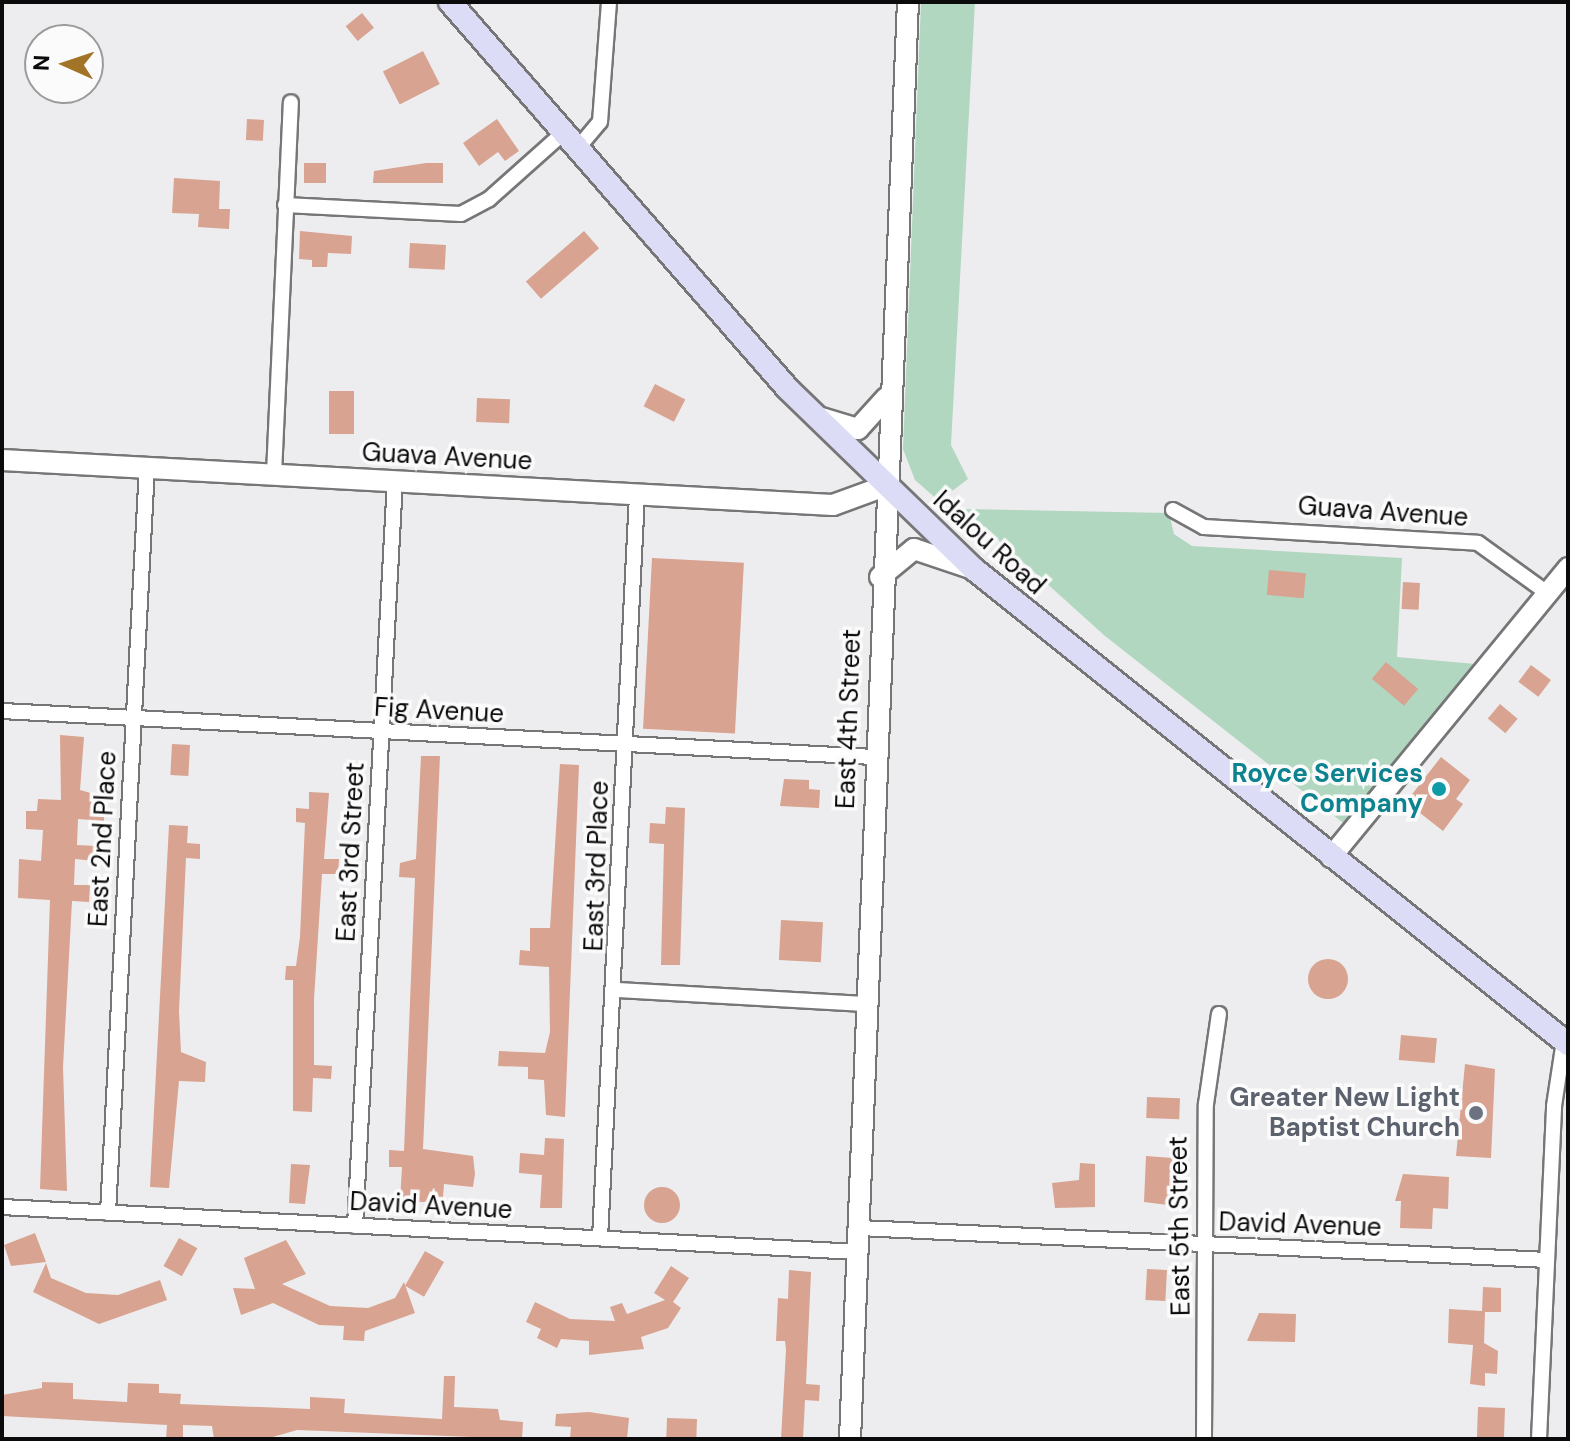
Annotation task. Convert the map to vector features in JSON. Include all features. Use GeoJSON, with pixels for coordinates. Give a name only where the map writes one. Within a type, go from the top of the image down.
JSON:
{"type":"FeatureCollection","features":[{"type":"Feature","properties":{"kind":"main road","name":"Idalou Road"},"geometry":{"type":"LineString","coordinates":[[450,2],[570,142],[814,415],[975,570],[1566,1043]]}},
{"type":"Feature","properties":{"kind":"street"},"geometry":{"type":"LineString","coordinates":[[285,205],[461,214],[489,199],[600,122],[609,2]]}},
{"type":"Feature","properties":{"kind":"street","name":"East 4th Street"},"geometry":{"type":"LineString","coordinates":[[850,1439],[880,577],[908,2]]}},
{"type":"Feature","properties":{"kind":"street"},"geometry":{"type":"LineString","coordinates":[[274,474],[291,102]]}},
{"type":"Feature","properties":{"kind":"street"},"geometry":{"type":"LineString","coordinates":[[814,415],[858,429],[888,395]]}},
{"type":"Feature","properties":{"kind":"street","name":"Guava Avenue"},"geometry":{"type":"LineString","coordinates":[[2,460],[833,505],[885,486]]}},
{"type":"Feature","properties":{"kind":"street","name":"East 2nd Place"},"geometry":{"type":"LineString","coordinates":[[108,1213],[147,467]]}},
{"type":"Feature","properties":{"kind":"street","name":"East 3rd Street"},"geometry":{"type":"LineString","coordinates":[[355,1226],[395,480]]}},
{"type":"Feature","properties":{"kind":"street","name":"East 3rd Place"},"geometry":{"type":"LineString","coordinates":[[600,1238],[616,990],[637,496]]}},
{"type":"Feature","properties":{"kind":"street","name":"Guava Avenue"},"geometry":{"type":"LineString","coordinates":[[1173,510],[1204,527],[1478,543],[1546,592]]}},
{"type":"Feature","properties":{"kind":"street"},"geometry":{"type":"LineString","coordinates":[[880,577],[914,549],[975,570]]}},
{"type":"Feature","properties":{"kind":"street"},"geometry":{"type":"LineString","coordinates":[[1331,857],[1568,568]]}},
{"type":"Feature","properties":{"kind":"street","name":"Fig Avenue"},"geometry":{"type":"LineString","coordinates":[[2,711],[873,757]]}},
{"type":"Feature","properties":{"kind":"street"},"geometry":{"type":"LineString","coordinates":[[616,990],[867,1004]]}},
{"type":"Feature","properties":{"kind":"street","name":"East 5th Street"},"geometry":{"type":"LineString","coordinates":[[1204,1439],[1208,1070],[1219,1014]]}},
{"type":"Feature","properties":{"kind":"street"},"geometry":{"type":"LineString","coordinates":[[1539,1439],[1547,1260],[1566,1043]]}},
{"type":"Feature","properties":{"kind":"street","name":"David Avenue"},"geometry":{"type":"LineString","coordinates":[[2,1207],[858,1252]]}},
{"type":"Feature","properties":{"kind":"street","name":"David Avenue"},"geometry":{"type":"LineString","coordinates":[[859,1228],[1547,1260]]}},
{"type":"Feature","properties":{"kind":"green space"},"geometry":{"type":"Polygon","coordinates":[[[921,2],[975,2],[951,445],[968,479],[939,501],[915,480],[903,449],[921,2]]]}},
{"type":"Feature","properties":{"kind":"green space"},"geometry":{"type":"Polygon","coordinates":[[[964,509],[1169,513],[1174,534],[1192,546],[1402,558],[1397,657],[1498,666],[1374,821],[1347,826],[1105,636],[964,509]]]}},
{"type":"Feature","properties":{"kind":"building"},"geometry":{"type":"Polygon","coordinates":[[[362,13],[374,28],[358,41],[346,26],[362,13]]]}},
{"type":"Feature","properties":{"kind":"building"},"geometry":{"type":"Polygon","coordinates":[[[423,51],[440,84],[400,104],[383,71],[423,51]]]}},
{"type":"Feature","properties":{"kind":"building"},"geometry":{"type":"Polygon","coordinates":[[[247,119],[264,120],[263,141],[246,140],[247,119]]]}},
{"type":"Feature","properties":{"kind":"building"},"geometry":{"type":"Polygon","coordinates":[[[497,119],[519,151],[505,161],[498,152],[479,166],[463,143],[497,119]]]}},
{"type":"Feature","properties":{"kind":"building"},"geometry":{"type":"Polygon","coordinates":[[[304,163],[326,163],[326,183],[304,183],[304,163]]]}},
{"type":"Feature","properties":{"kind":"building"},"geometry":{"type":"Polygon","coordinates":[[[443,163],[443,183],[373,183],[374,171],[443,163]]]}},
{"type":"Feature","properties":{"kind":"building"},"geometry":{"type":"Polygon","coordinates":[[[174,178],[220,181],[219,209],[230,209],[229,229],[198,227],[199,214],[172,213],[174,178]]]}},
{"type":"Feature","properties":{"kind":"building"},"geometry":{"type":"Polygon","coordinates":[[[300,231],[352,236],[351,254],[328,253],[327,267],[312,267],[312,260],[299,259],[300,231]]]}},
{"type":"Feature","properties":{"kind":"building"},"geometry":{"type":"Polygon","coordinates":[[[584,231],[599,248],[541,299],[526,282],[584,231]]]}},
{"type":"Feature","properties":{"kind":"building"},"geometry":{"type":"Polygon","coordinates":[[[410,243],[446,245],[445,270],[409,268],[410,243]]]}},
{"type":"Feature","properties":{"kind":"building"},"geometry":{"type":"Polygon","coordinates":[[[655,384],[685,399],[674,422],[644,406],[655,384]]]}},
{"type":"Feature","properties":{"kind":"building"},"geometry":{"type":"Polygon","coordinates":[[[329,391],[354,391],[354,434],[329,434],[329,391]]]}},
{"type":"Feature","properties":{"kind":"building"},"geometry":{"type":"Polygon","coordinates":[[[477,398],[510,399],[509,423],[476,422],[477,398]]]}},
{"type":"Feature","properties":{"kind":"building"},"geometry":{"type":"Polygon","coordinates":[[[652,558],[744,563],[735,734],[643,729],[652,558]]]}},
{"type":"Feature","properties":{"kind":"building"},"geometry":{"type":"Polygon","coordinates":[[[1269,570],[1306,573],[1304,598],[1267,595],[1269,570]]]}},
{"type":"Feature","properties":{"kind":"building"},"geometry":{"type":"Polygon","coordinates":[[[1403,582],[1420,583],[1419,610],[1402,609],[1403,582]]]}},
{"type":"Feature","properties":{"kind":"building"},"geometry":{"type":"Polygon","coordinates":[[[1386,662],[1418,689],[1404,706],[1372,679],[1386,662]]]}},
{"type":"Feature","properties":{"kind":"building"},"geometry":{"type":"Polygon","coordinates":[[[1531,665],[1551,680],[1538,697],[1518,682],[1531,665]]]}},
{"type":"Feature","properties":{"kind":"building"},"geometry":{"type":"Polygon","coordinates":[[[1500,704],[1518,719],[1505,733],[1488,719],[1500,704]]]}},
{"type":"Feature","properties":{"kind":"building"},"geometry":{"type":"Polygon","coordinates":[[[60,735],[84,737],[80,790],[105,797],[104,821],[78,819],[77,845],[96,846],[95,861],[75,859],[74,885],[90,885],[89,902],[72,901],[63,1067],[67,1191],[40,1189],[50,900],[18,898],[19,859],[41,861],[43,830],[26,829],[26,811],[37,811],[38,799],[61,800],[60,735]]]}},
{"type":"Feature","properties":{"kind":"building"},"geometry":{"type":"Polygon","coordinates":[[[172,744],[190,745],[188,776],[170,775],[172,744]]]}},
{"type":"Feature","properties":{"kind":"building"},"geometry":{"type":"Polygon","coordinates":[[[421,756],[440,756],[423,1149],[473,1156],[475,1174],[473,1187],[444,1184],[443,1197],[424,1202],[400,1201],[402,1167],[389,1167],[389,1150],[404,1151],[415,878],[399,877],[400,863],[416,859],[421,756]]]}},
{"type":"Feature","properties":{"kind":"building","name":"Royce Services Company"},"geometry":{"type":"Polygon","coordinates":[[[1441,757],[1470,780],[1456,799],[1463,804],[1443,831],[1406,802],[1441,757]]]}},
{"type":"Feature","properties":{"kind":"building"},"geometry":{"type":"Polygon","coordinates":[[[560,764],[579,765],[565,1117],[546,1115],[544,1080],[528,1079],[528,1067],[498,1066],[499,1051],[545,1053],[550,1032],[549,967],[519,965],[520,950],[530,951],[530,928],[550,928],[560,764]]]}},
{"type":"Feature","properties":{"kind":"building"},"geometry":{"type":"Polygon","coordinates":[[[784,779],[809,780],[809,789],[820,790],[819,808],[780,806],[784,779]]]}},
{"type":"Feature","properties":{"kind":"building"},"geometry":{"type":"Polygon","coordinates":[[[309,792],[329,793],[324,859],[339,859],[338,874],[322,874],[314,999],[314,1065],[332,1066],[331,1079],[313,1078],[312,1112],[293,1111],[293,980],[285,980],[286,966],[296,966],[300,937],[305,823],[296,822],[296,808],[309,809],[309,792]]]}},
{"type":"Feature","properties":{"kind":"building"},"geometry":{"type":"Polygon","coordinates":[[[666,807],[685,808],[680,965],[661,965],[664,844],[649,843],[650,823],[665,824],[666,807]]]}},
{"type":"Feature","properties":{"kind":"building"},"geometry":{"type":"Polygon","coordinates":[[[169,825],[188,826],[187,843],[200,844],[200,859],[186,858],[179,1011],[181,1052],[206,1062],[205,1082],[179,1081],[169,1188],[150,1187],[169,825]]]}},
{"type":"Feature","properties":{"kind":"building"},"geometry":{"type":"Polygon","coordinates":[[[781,920],[823,922],[821,962],[779,960],[781,920]]]}},
{"type":"Feature","properties":{"kind":"building"},"geometry":{"type":"Polygon","coordinates":[[[1328,959],[1342,965],[1348,979],[1342,993],[1328,999],[1314,993],[1308,979],[1314,965],[1328,959]]]}},
{"type":"Feature","properties":{"kind":"building"},"geometry":{"type":"Polygon","coordinates":[[[1401,1035],[1437,1038],[1435,1063],[1399,1060],[1401,1035]]]}},
{"type":"Feature","properties":{"kind":"building","name":"Greater New Light Baptist Church"},"geometry":{"type":"Polygon","coordinates":[[[1465,1064],[1495,1069],[1491,1158],[1456,1156],[1465,1064]]]}},
{"type":"Feature","properties":{"kind":"building"},"geometry":{"type":"Polygon","coordinates":[[[1147,1097],[1180,1098],[1179,1119],[1146,1118],[1147,1097]]]}},
{"type":"Feature","properties":{"kind":"building"},"geometry":{"type":"Polygon","coordinates":[[[545,1138],[564,1139],[562,1208],[540,1208],[542,1175],[519,1173],[520,1153],[544,1155],[545,1138]]]}},
{"type":"Feature","properties":{"kind":"building"},"geometry":{"type":"Polygon","coordinates":[[[1146,1156],[1173,1158],[1176,1206],[1144,1202],[1146,1156]]]}},
{"type":"Feature","properties":{"kind":"building"},"geometry":{"type":"Polygon","coordinates":[[[1080,1163],[1095,1164],[1095,1207],[1055,1208],[1052,1183],[1079,1180],[1080,1163]]]}},
{"type":"Feature","properties":{"kind":"building"},"geometry":{"type":"Polygon","coordinates":[[[291,1164],[310,1165],[305,1204],[289,1203],[291,1164]]]}},
{"type":"Feature","properties":{"kind":"building"},"geometry":{"type":"Polygon","coordinates":[[[1403,1174],[1449,1177],[1448,1209],[1433,1208],[1432,1229],[1400,1228],[1401,1201],[1395,1201],[1403,1174]]]}},
{"type":"Feature","properties":{"kind":"building"},"geometry":{"type":"Polygon","coordinates":[[[662,1187],[675,1192],[680,1205],[675,1218],[662,1223],[649,1218],[644,1205],[649,1192],[662,1187]]]}},
{"type":"Feature","properties":{"kind":"building"},"geometry":{"type":"Polygon","coordinates":[[[35,1233],[46,1262],[11,1266],[4,1245],[35,1233]]]}},
{"type":"Feature","properties":{"kind":"building"},"geometry":{"type":"Polygon","coordinates":[[[179,1238],[197,1248],[182,1276],[163,1266],[179,1238]]]}},
{"type":"Feature","properties":{"kind":"building"},"geometry":{"type":"Polygon","coordinates":[[[286,1240],[306,1274],[282,1284],[330,1306],[368,1308],[395,1298],[404,1282],[415,1313],[365,1331],[364,1341],[343,1340],[344,1326],[319,1325],[273,1303],[241,1315],[233,1288],[255,1289],[244,1258],[286,1240]]]}},
{"type":"Feature","properties":{"kind":"building"},"geometry":{"type":"Polygon","coordinates":[[[425,1251],[444,1262],[424,1297],[405,1286],[425,1251]]]}},
{"type":"Feature","properties":{"kind":"building"},"geometry":{"type":"Polygon","coordinates":[[[46,1263],[51,1278],[86,1293],[118,1295],[160,1280],[167,1300],[99,1324],[33,1292],[46,1263]]]}},
{"type":"Feature","properties":{"kind":"building"},"geometry":{"type":"Polygon","coordinates":[[[671,1266],[689,1278],[673,1302],[681,1308],[668,1328],[641,1337],[644,1349],[589,1355],[589,1341],[561,1339],[557,1348],[537,1338],[541,1329],[526,1322],[535,1302],[570,1319],[615,1321],[610,1307],[622,1303],[627,1314],[665,1300],[654,1293],[671,1266]]]}},
{"type":"Feature","properties":{"kind":"building"},"geometry":{"type":"Polygon","coordinates":[[[1147,1269],[1167,1270],[1165,1301],[1145,1300],[1147,1269]]]}},
{"type":"Feature","properties":{"kind":"building"},"geometry":{"type":"Polygon","coordinates":[[[789,1270],[811,1272],[806,1384],[820,1385],[819,1401],[805,1400],[803,1439],[781,1439],[786,1350],[785,1341],[776,1341],[778,1298],[788,1299],[789,1270]]]}},
{"type":"Feature","properties":{"kind":"building"},"geometry":{"type":"Polygon","coordinates":[[[1483,1287],[1501,1288],[1501,1312],[1485,1312],[1484,1343],[1498,1351],[1497,1374],[1485,1373],[1485,1386],[1470,1384],[1473,1345],[1448,1343],[1449,1309],[1482,1311],[1483,1287]]]}},
{"type":"Feature","properties":{"kind":"building"},"geometry":{"type":"Polygon","coordinates":[[[1259,1313],[1296,1314],[1295,1342],[1247,1341],[1259,1313]]]}},
{"type":"Feature","properties":{"kind":"building"},"geometry":{"type":"Polygon","coordinates":[[[444,1376],[455,1376],[454,1407],[498,1409],[500,1420],[523,1422],[522,1439],[297,1430],[266,1439],[214,1439],[212,1426],[183,1425],[183,1439],[166,1439],[167,1425],[2,1416],[2,1395],[42,1388],[42,1382],[73,1383],[73,1399],[127,1402],[128,1383],[159,1384],[159,1393],[181,1394],[180,1404],[310,1409],[310,1397],[345,1399],[344,1413],[442,1419],[444,1376]]]}},
{"type":"Feature","properties":{"kind":"building"},"geometry":{"type":"Polygon","coordinates":[[[1478,1407],[1505,1408],[1504,1439],[1477,1439],[1478,1407]]]}},
{"type":"Feature","properties":{"kind":"building"},"geometry":{"type":"Polygon","coordinates":[[[589,1412],[629,1418],[627,1439],[570,1439],[571,1427],[555,1426],[556,1414],[589,1412]]]}},
{"type":"Feature","properties":{"kind":"building"},"geometry":{"type":"Polygon","coordinates":[[[667,1418],[697,1419],[696,1439],[666,1439],[667,1418]]]}},
{"type":"Feature","properties":{"kind":"place","name":"Royce Services Company"},"geometry":{"type":"Point","coordinates":[1439,789]}},
{"type":"Feature","properties":{"kind":"place","name":"Greater New Light Baptist Church"},"geometry":{"type":"Point","coordinates":[1476,1113]}}]}
